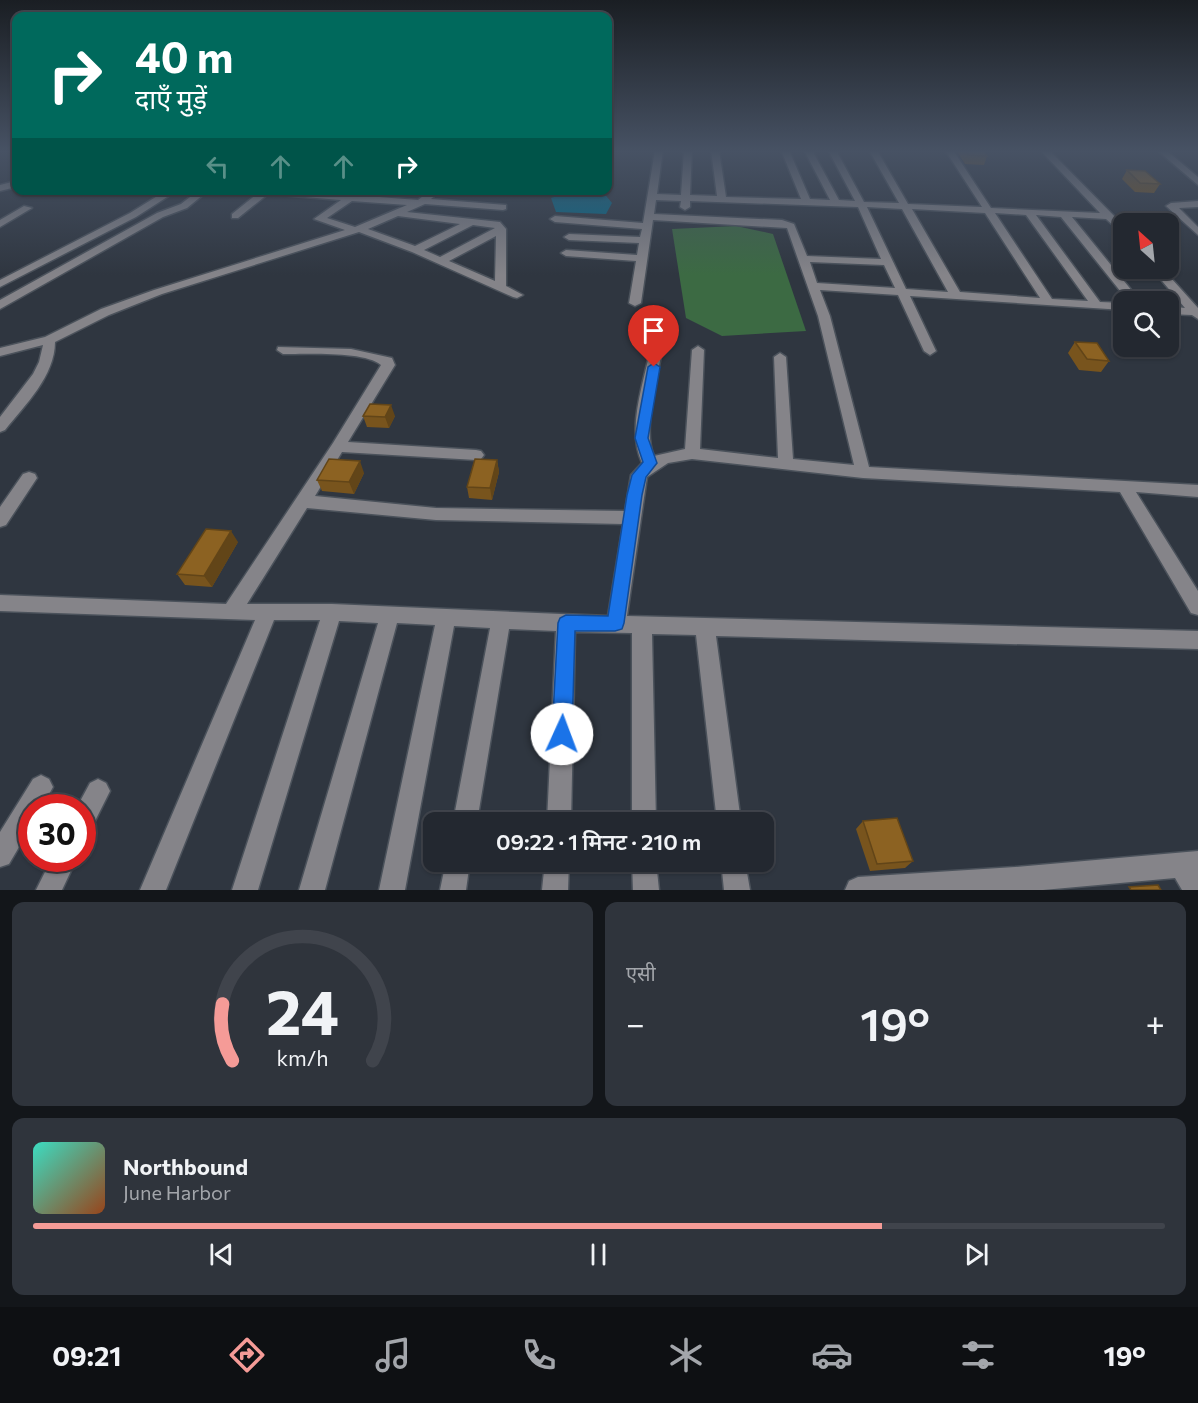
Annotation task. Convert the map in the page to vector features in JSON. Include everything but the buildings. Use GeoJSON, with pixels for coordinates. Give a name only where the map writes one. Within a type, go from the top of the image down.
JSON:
{"type":"FeatureCollection","features":[{"type":"Feature","properties":{"kind":"street"},"geometry":{"type":"LineString","coordinates":[[635,303],[653,192]]}},
{"type":"Feature","properties":{"kind":"street"},"geometry":{"type":"LineString","coordinates":[[684,218],[685,192]]}},
{"type":"Feature","properties":{"kind":"street"},"geometry":{"type":"LineString","coordinates":[[721,192],[722,199]]}},
{"type":"Feature","properties":{"kind":"street"},"geometry":{"type":"LineString","coordinates":[[802,192],[807,202]]}},
{"type":"Feature","properties":{"kind":"street"},"geometry":{"type":"LineString","coordinates":[[830,192],[836,202]]}},
{"type":"Feature","properties":{"kind":"street"},"geometry":{"type":"LineString","coordinates":[[854,192],[930,351]]}},
{"type":"Feature","properties":{"kind":"street"},"geometry":{"type":"LineString","coordinates":[[897,192],[957,297]]}},
{"type":"Feature","properties":{"kind":"street"},"geometry":{"type":"LineString","coordinates":[[977,192],[1049,303]]}},
{"type":"Feature","properties":{"kind":"street"},"geometry":{"type":"LineString","coordinates":[[1085,192],[1113,220]]}},
{"type":"Feature","properties":{"kind":"street"},"geometry":{"type":"LineString","coordinates":[[0,284],[133,215],[166,195]]}},
{"type":"Feature","properties":{"kind":"street"},"geometry":{"type":"LineString","coordinates":[[0,304],[160,215],[184,206],[198,195]]}},
{"type":"Feature","properties":{"kind":"street"},"geometry":{"type":"LineString","coordinates":[[234,216],[261,195]]}},
{"type":"Feature","properties":{"kind":"street"},"geometry":{"type":"LineString","coordinates":[[308,195],[503,207]]}},
{"type":"Feature","properties":{"kind":"street"},"geometry":{"type":"LineString","coordinates":[[0,361],[5,351],[49,340],[105,312],[158,291],[356,229],[399,213],[431,195]]}},
{"type":"Feature","properties":{"kind":"street"},"geometry":{"type":"LineString","coordinates":[[652,197],[836,202],[1109,216]]}},
{"type":"Feature","properties":{"kind":"street"},"geometry":{"type":"LineString","coordinates":[[350,198],[319,219],[416,250],[517,295]]}},
{"type":"Feature","properties":{"kind":"street"},"geometry":{"type":"LineString","coordinates":[[1198,204],[1181,203],[1171,206],[1198,232]]}},
{"type":"Feature","properties":{"kind":"street"},"geometry":{"type":"LineString","coordinates":[[0,224],[27,208]]}},
{"type":"Feature","properties":{"kind":"street"},"geometry":{"type":"LineString","coordinates":[[1028,212],[1097,306]]}},
{"type":"Feature","properties":{"kind":"street"},"geometry":{"type":"LineString","coordinates":[[399,213],[425,218],[497,224],[501,230],[500,287]]}},
{"type":"Feature","properties":{"kind":"street"},"geometry":{"type":"LineString","coordinates":[[1064,213],[1128,291]]}},
{"type":"Feature","properties":{"kind":"street"},"geometry":{"type":"LineString","coordinates":[[555,219],[647,221],[684,218],[791,226],[814,286],[863,472]]}},
{"type":"Feature","properties":{"kind":"street"},"geometry":{"type":"LineString","coordinates":[[416,250],[472,222]]}},
{"type":"Feature","properties":{"kind":"street"},"geometry":{"type":"LineString","coordinates":[[440,261],[501,230]]}},
{"type":"Feature","properties":{"kind":"street"},"geometry":{"type":"LineString","coordinates":[[569,237],[644,240]]}},
{"type":"Feature","properties":{"kind":"street"},"geometry":{"type":"LineString","coordinates":[[566,253],[642,258]]}},
{"type":"Feature","properties":{"kind":"street"},"geometry":{"type":"LineString","coordinates":[[802,259],[888,262]]}},
{"type":"Feature","properties":{"kind":"street"},"geometry":{"type":"LineString","coordinates":[[1166,279],[1197,313]]}},
{"type":"Feature","properties":{"kind":"street"},"geometry":{"type":"LineString","coordinates":[[814,286],[903,294],[1113,307]]}},
{"type":"Feature","properties":{"kind":"street"},"geometry":{"type":"LineString","coordinates":[[1179,311],[1197,313]]}},
{"type":"Feature","properties":{"kind":"street"},"geometry":{"type":"LineString","coordinates":[[0,428],[42,370],[49,352],[49,340]]}},
{"type":"Feature","properties":{"kind":"street"},"geometry":{"type":"LineString","coordinates":[[650,463],[643,448],[642,430],[657,346]]}},
{"type":"Feature","properties":{"kind":"street"},"geometry":{"type":"LineString","coordinates":[[231,612],[338,447],[387,365],[387,361],[364,355],[283,350]]}},
{"type":"Feature","properties":{"kind":"street"},"geometry":{"type":"LineString","coordinates":[[692,454],[698,350]]}},
{"type":"Feature","properties":{"kind":"street"},"geometry":{"type":"LineString","coordinates":[[780,357],[786,464]]}},
{"type":"Feature","properties":{"kind":"street"},"geometry":{"type":"LineString","coordinates":[[338,447],[476,455]]}},
{"type":"Feature","properties":{"kind":"street"},"geometry":{"type":"LineString","coordinates":[[615,623],[639,475],[650,463],[672,456],[692,454],[863,472],[1198,491]]}},
{"type":"Feature","properties":{"kind":"street"},"geometry":{"type":"LineString","coordinates":[[0,520],[29,478]]}},
{"type":"Feature","properties":{"kind":"street"},"geometry":{"type":"LineString","coordinates":[[1124,486],[1198,607]]}},
{"type":"Feature","properties":{"kind":"street"},"geometry":{"type":"LineString","coordinates":[[302,501],[436,514],[631,518]]}},
{"type":"Feature","properties":{"kind":"street"},"geometry":{"type":"LineString","coordinates":[[0,603],[231,612],[332,612],[566,623],[1198,640]]}},
{"type":"Feature","properties":{"kind":"street"},"geometry":{"type":"LineString","coordinates":[[155,890],[268,611]]}},
{"type":"Feature","properties":{"kind":"street"},"geometry":{"type":"LineString","coordinates":[[245,890],[332,612]]}},
{"type":"Feature","properties":{"kind":"street"},"geometry":{"type":"LineString","coordinates":[[312,890],[390,615]]}},
{"type":"Feature","properties":{"kind":"street"},"geometry":{"type":"LineString","coordinates":[[392,890],[446,617]]}},
{"type":"Feature","properties":{"kind":"street"},"geometry":{"type":"LineString","coordinates":[[467,812],[501,619]]}},
{"type":"Feature","properties":{"kind":"street"},"geometry":{"type":"LineString","coordinates":[[559,812],[566,623]]}},
{"type":"Feature","properties":{"kind":"street"},"geometry":{"type":"LineString","coordinates":[[642,624],[644,812]]}},
{"type":"Feature","properties":{"kind":"street"},"geometry":{"type":"LineString","coordinates":[[705,626],[728,812]]}},
{"type":"Feature","properties":{"kind":"street"},"geometry":{"type":"LineString","coordinates":[[0,855],[41,788]]}},
{"type":"Feature","properties":{"kind":"street"},"geometry":{"type":"LineString","coordinates":[[96,795],[98,791]]}},
{"type":"Feature","properties":{"kind":"street"},"geometry":{"type":"LineString","coordinates":[[858,890],[1015,880],[1190,864],[1196,890]]}},
{"type":"Feature","properties":{"kind":"street"},"geometry":{"type":"LineString","coordinates":[[49,890],[58,872]]}},
{"type":"Feature","properties":{"kind":"street"},"geometry":{"type":"LineString","coordinates":[[453,890],[456,872]]}},
{"type":"Feature","properties":{"kind":"street"},"geometry":{"type":"LineString","coordinates":[[555,890],[556,872]]}},
{"type":"Feature","properties":{"kind":"street"},"geometry":{"type":"LineString","coordinates":[[645,872],[646,890]]}},
{"type":"Feature","properties":{"kind":"street"},"geometry":{"type":"LineString","coordinates":[[735,872],[737,890]]}},
{"type":"Feature","properties":{"kind":"green space"},"geometry":{"type":"Polygon","coordinates":[[[736,226],[773,234],[806,331],[722,336],[686,318],[672,229],[736,226]]]}},
{"type":"Feature","properties":{"kind":"water"},"geometry":{"type":"Polygon","coordinates":[[[560,195],[605,195],[612,203],[606,214],[556,212],[551,198],[560,195]]]}},
{"type":"Feature","properties":{"kind":"route"},"geometry":{"type":"LineString","coordinates":[[562,734],[566,623],[615,623],[634,495],[639,475],[650,463],[641,438],[654,367]]}}]}
